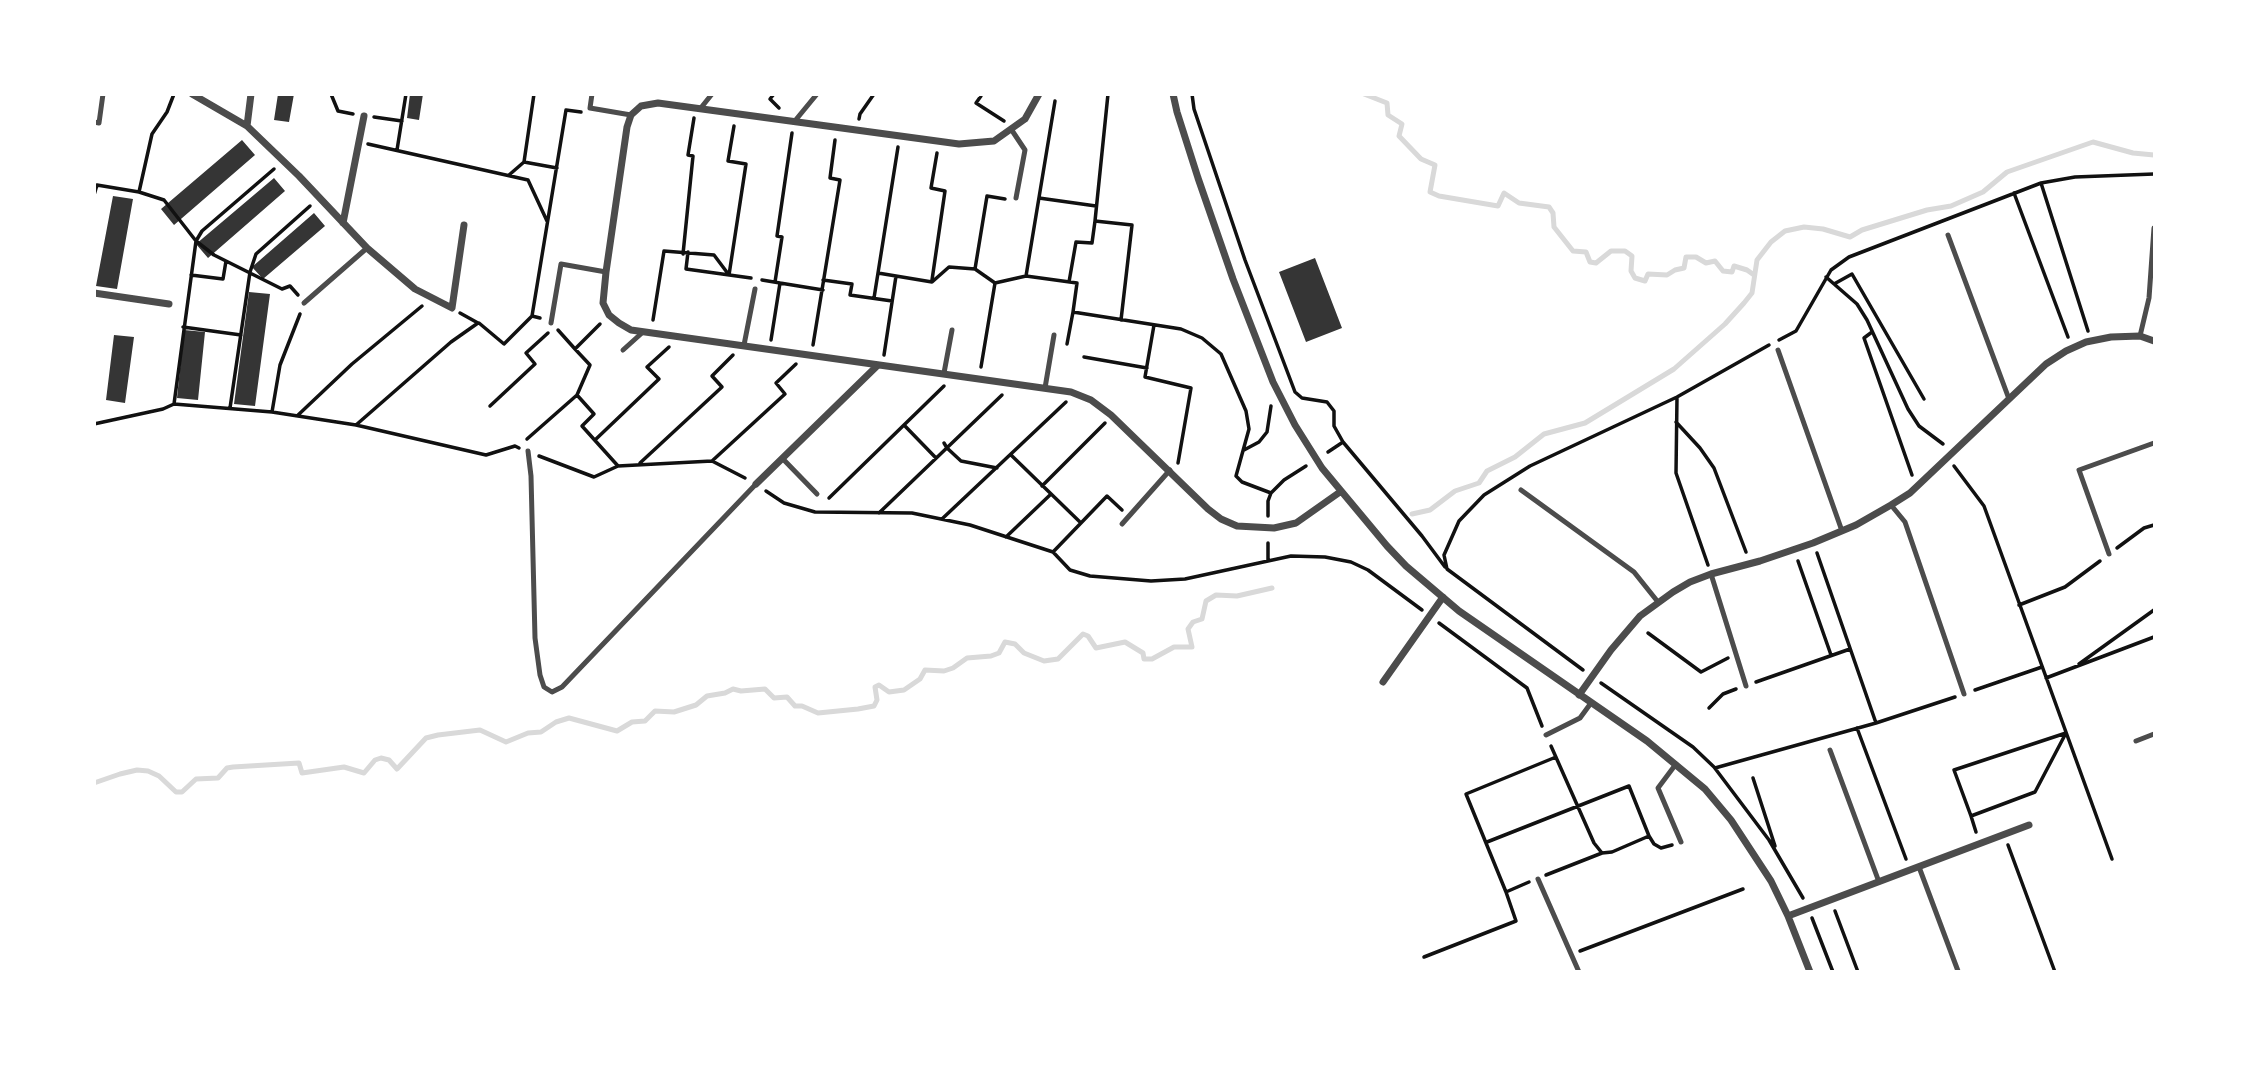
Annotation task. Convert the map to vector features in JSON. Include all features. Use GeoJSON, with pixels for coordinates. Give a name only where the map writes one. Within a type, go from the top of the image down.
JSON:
{"type":"FeatureCollection","features":[{"type":"Feature","properties":{"kind":"street"},"geometry":{"type":"LineString","coordinates":[[192,94],[247,126],[367,248],[415,289],[452,308],[464,225]]}},
{"type":"Feature","properties":{"kind":"street"},"geometry":{"type":"LineString","coordinates":[[247,126],[251,94]]}},
{"type":"Feature","properties":{"kind":"street"},"geometry":{"type":"LineString","coordinates":[[1039,94],[1025,119],[994,141],[959,144],[658,103],[641,106],[631,115],[627,127],[603,303],[609,315],[631,330],[880,366],[979,377],[1076,394],[1091,400],[1113,416],[1208,509],[1237,526],[1274,528],[1296,523],[1340,492]]}},
{"type":"Feature","properties":{"kind":"street"},"geometry":{"type":"LineString","coordinates":[[1173,94],[1233,279],[1273,382],[1295,425],[1322,468],[1396,556],[1443,597],[1488,632],[1647,741],[1705,789],[1731,820],[1771,881],[1810,971]]}},
{"type":"Feature","properties":{"kind":"street"},"geometry":{"type":"LineString","coordinates":[[343,223],[364,116]]}},
{"type":"Feature","properties":{"kind":"street"},"geometry":{"type":"LineString","coordinates":[[94,293],[169,304]]}},
{"type":"Feature","properties":{"kind":"street"},"geometry":{"type":"LineString","coordinates":[[1579,695],[1640,616],[1690,582],[1813,543],[1891,505],[1916,487],[2046,364],[2072,348],[2111,337],[2140,336],[2154,341]]}},
{"type":"Feature","properties":{"kind":"street"},"geometry":{"type":"LineString","coordinates":[[755,484],[880,366]]}},
{"type":"Feature","properties":{"kind":"street"},"geometry":{"type":"LineString","coordinates":[[1383,682],[1443,597]]}},
{"type":"Feature","properties":{"kind":"street"},"geometry":{"type":"LineString","coordinates":[[1788,916],[2029,825]]}},
{"type":"Feature","properties":{"kind":"lane"},"geometry":{"type":"LineString","coordinates":[[94,122],[99,123],[103,94]]}},
{"type":"Feature","properties":{"kind":"lane"},"geometry":{"type":"LineString","coordinates":[[592,94],[590,108],[631,115]]}},
{"type":"Feature","properties":{"kind":"lane"},"geometry":{"type":"LineString","coordinates":[[698,108],[712,94]]}},
{"type":"Feature","properties":{"kind":"lane"},"geometry":{"type":"LineString","coordinates":[[794,122],[817,94]]}},
{"type":"Feature","properties":{"kind":"lane"},"geometry":{"type":"LineString","coordinates":[[1012,128],[1025,150],[1014,199]]}},
{"type":"Feature","properties":{"kind":"lane"},"geometry":{"type":"LineString","coordinates":[[2140,336],[2149,298],[2154,228]]}},
{"type":"Feature","properties":{"kind":"lane"},"geometry":{"type":"LineString","coordinates":[[1948,235],[2010,399]]}},
{"type":"Feature","properties":{"kind":"lane"},"geometry":{"type":"LineString","coordinates":[[304,303],[367,248]]}},
{"type":"Feature","properties":{"kind":"lane"},"geometry":{"type":"LineString","coordinates":[[553,325],[561,264],[606,272]]}},
{"type":"Feature","properties":{"kind":"lane"},"geometry":{"type":"LineString","coordinates":[[744,345],[755,289]]}},
{"type":"Feature","properties":{"kind":"lane"},"geometry":{"type":"LineString","coordinates":[[944,373],[952,330]]}},
{"type":"Feature","properties":{"kind":"lane"},"geometry":{"type":"LineString","coordinates":[[623,350],[647,332]]}},
{"type":"Feature","properties":{"kind":"lane"},"geometry":{"type":"LineString","coordinates":[[1045,388],[1054,335]]}},
{"type":"Feature","properties":{"kind":"lane"},"geometry":{"type":"LineString","coordinates":[[1778,350],[1842,531]]}},
{"type":"Feature","properties":{"kind":"lane"},"geometry":{"type":"LineString","coordinates":[[2109,554],[2079,470],[2154,443]]}},
{"type":"Feature","properties":{"kind":"lane"},"geometry":{"type":"LineString","coordinates":[[528,451],[535,638],[540,675],[544,687],[552,692],[562,687],[755,484]]}},
{"type":"Feature","properties":{"kind":"lane"},"geometry":{"type":"LineString","coordinates":[[782,458],[817,494]]}},
{"type":"Feature","properties":{"kind":"lane"},"geometry":{"type":"LineString","coordinates":[[1122,524],[1173,473]]}},
{"type":"Feature","properties":{"kind":"lane"},"geometry":{"type":"LineString","coordinates":[[1521,490],[1634,572],[1658,602]]}},
{"type":"Feature","properties":{"kind":"lane"},"geometry":{"type":"LineString","coordinates":[[1891,505],[1905,522],[1964,694]]}},
{"type":"Feature","properties":{"kind":"lane"},"geometry":{"type":"LineString","coordinates":[[1712,573],[1746,686]]}},
{"type":"Feature","properties":{"kind":"lane"},"geometry":{"type":"LineString","coordinates":[[1546,734],[1580,718],[1591,703]]}},
{"type":"Feature","properties":{"kind":"lane"},"geometry":{"type":"LineString","coordinates":[[2136,741],[2154,734]]}},
{"type":"Feature","properties":{"kind":"lane"},"geometry":{"type":"LineString","coordinates":[[1830,750],[1879,882]]}},
{"type":"Feature","properties":{"kind":"lane"},"geometry":{"type":"LineString","coordinates":[[1676,764],[1658,788],[1681,842]]}},
{"type":"Feature","properties":{"kind":"lane"},"geometry":{"type":"LineString","coordinates":[[1919,867],[1958,971]]}},
{"type":"Feature","properties":{"kind":"lane"},"geometry":{"type":"LineString","coordinates":[[1538,879],[1579,971]]}},
{"type":"Feature","properties":{"kind":"path"},"geometry":{"type":"LineString","coordinates":[[139,192],[152,134],[167,112],[174,94]]}},
{"type":"Feature","properties":{"kind":"path"},"geometry":{"type":"LineString","coordinates":[[397,150],[406,94]]}},
{"type":"Feature","properties":{"kind":"path"},"geometry":{"type":"LineString","coordinates":[[508,175],[524,162],[534,94]]}},
{"type":"Feature","properties":{"kind":"path"},"geometry":{"type":"LineString","coordinates":[[770,99],[774,94]]}},
{"type":"Feature","properties":{"kind":"path"},"geometry":{"type":"LineString","coordinates":[[858,131],[860,114],[874,94]]}},
{"type":"Feature","properties":{"kind":"path"},"geometry":{"type":"LineString","coordinates":[[979,94],[981,96],[976,103],[1012,128]]}},
{"type":"Feature","properties":{"kind":"path"},"geometry":{"type":"LineString","coordinates":[[1069,282],[1076,242],[1092,243],[1108,94]]}},
{"type":"Feature","properties":{"kind":"path"},"geometry":{"type":"LineString","coordinates":[[1192,94],[1194,109],[1245,260],[1295,392],[1302,398],[1327,402],[1334,411],[1334,426],[1343,442],[1447,569],[1593,677]]}},
{"type":"Feature","properties":{"kind":"path"},"geometry":{"type":"LineString","coordinates":[[1026,276],[1055,102]]}},
{"type":"Feature","properties":{"kind":"path"},"geometry":{"type":"LineString","coordinates":[[452,308],[478,323],[504,344],[532,316],[566,110],[582,112],[590,108]]}},
{"type":"Feature","properties":{"kind":"path"},"geometry":{"type":"LineString","coordinates":[[698,108],[688,155],[694,156],[686,269],[823,290]]}},
{"type":"Feature","properties":{"kind":"path"},"geometry":{"type":"LineString","coordinates":[[729,275],[746,164],[728,161],[737,114]]}},
{"type":"Feature","properties":{"kind":"path"},"geometry":{"type":"LineString","coordinates":[[775,282],[782,237],[777,236],[794,122]]}},
{"type":"Feature","properties":{"kind":"path"},"geometry":{"type":"LineString","coordinates":[[712,461],[785,394],[776,383],[809,355],[823,290],[840,180],[830,178],[836,127]]}},
{"type":"Feature","properties":{"kind":"path"},"geometry":{"type":"LineString","coordinates":[[874,298],[900,136]]}},
{"type":"Feature","properties":{"kind":"path"},"geometry":{"type":"LineString","coordinates":[[932,282],[945,191],[931,188],[939,141]]}},
{"type":"Feature","properties":{"kind":"path"},"geometry":{"type":"LineString","coordinates":[[359,142],[528,180],[548,223]]}},
{"type":"Feature","properties":{"kind":"path"},"geometry":{"type":"LineString","coordinates":[[174,404],[196,241],[202,231],[284,161]]}},
{"type":"Feature","properties":{"kind":"path"},"geometry":{"type":"LineString","coordinates":[[524,162],[557,168]]}},
{"type":"Feature","properties":{"kind":"path"},"geometry":{"type":"LineString","coordinates":[[1447,569],[1444,555],[1449,540],[1459,521],[1484,495],[1530,466],[1677,397],[1796,331],[1830,270],[1849,257],[2040,183],[2075,177],[2154,174]]}},
{"type":"Feature","properties":{"kind":"path"},"geometry":{"type":"LineString","coordinates":[[2040,183],[2091,341]]}},
{"type":"Feature","properties":{"kind":"path"},"geometry":{"type":"LineString","coordinates":[[94,195],[97,185],[139,192],[164,200],[196,241],[214,255],[282,289],[290,286],[304,303],[280,365],[272,412]]}},
{"type":"Feature","properties":{"kind":"path"},"geometry":{"type":"LineString","coordinates":[[2014,193],[2072,348]]}},
{"type":"Feature","properties":{"kind":"path"},"geometry":{"type":"LineString","coordinates":[[975,269],[987,196],[1014,199]]}},
{"type":"Feature","properties":{"kind":"path"},"geometry":{"type":"LineString","coordinates":[[230,408],[250,272],[256,254],[319,198]]}},
{"type":"Feature","properties":{"kind":"path"},"geometry":{"type":"LineString","coordinates":[[1039,198],[1096,206]]}},
{"type":"Feature","properties":{"kind":"path"},"geometry":{"type":"LineString","coordinates":[[1095,221],[1132,226],[1121,320]]}},
{"type":"Feature","properties":{"kind":"path"},"geometry":{"type":"LineString","coordinates":[[647,332],[664,251],[714,255],[729,275]]}},
{"type":"Feature","properties":{"kind":"path"},"geometry":{"type":"LineString","coordinates":[[191,275],[223,279],[226,261]]}},
{"type":"Feature","properties":{"kind":"path"},"geometry":{"type":"LineString","coordinates":[[932,282],[949,267],[975,269],[995,283],[1026,276],[1077,283],[1067,344]]}},
{"type":"Feature","properties":{"kind":"path"},"geometry":{"type":"LineString","coordinates":[[878,273],[932,282]]}},
{"type":"Feature","properties":{"kind":"path"},"geometry":{"type":"LineString","coordinates":[[1834,284],[1852,274],[1924,399]]}},
{"type":"Feature","properties":{"kind":"path"},"geometry":{"type":"LineString","coordinates":[[880,366],[896,276]]}},
{"type":"Feature","properties":{"kind":"path"},"geometry":{"type":"LineString","coordinates":[[1826,277],[1857,304],[1908,409],[1919,426],[1951,455],[1983,506],[2112,859]]}},
{"type":"Feature","properties":{"kind":"path"},"geometry":{"type":"LineString","coordinates":[[823,280],[852,284],[850,295],[892,301]]}},
{"type":"Feature","properties":{"kind":"path"},"geometry":{"type":"LineString","coordinates":[[769,349],[780,283]]}},
{"type":"Feature","properties":{"kind":"path"},"geometry":{"type":"LineString","coordinates":[[979,377],[995,283]]}},
{"type":"Feature","properties":{"kind":"path"},"geometry":{"type":"LineString","coordinates":[[298,416],[352,364],[432,298]]}},
{"type":"Feature","properties":{"kind":"path"},"geometry":{"type":"LineString","coordinates":[[1073,312],[1181,330],[1202,338],[1221,354],[1247,411],[1249,429],[1236,476],[1242,482],[1271,493]]}},
{"type":"Feature","properties":{"kind":"path"},"geometry":{"type":"LineString","coordinates":[[575,349],[609,315]]}},
{"type":"Feature","properties":{"kind":"path"},"geometry":{"type":"LineString","coordinates":[[518,447],[577,395],[590,365],[548,320],[532,316]]}},
{"type":"Feature","properties":{"kind":"path"},"geometry":{"type":"LineString","coordinates":[[356,425],[441,350],[478,323]]}},
{"type":"Feature","properties":{"kind":"path"},"geometry":{"type":"LineString","coordinates":[[490,406],[535,364],[526,353],[553,325]]}},
{"type":"Feature","properties":{"kind":"path"},"geometry":{"type":"LineString","coordinates":[[1154,325],[1145,377],[1191,388],[1173,473]]}},
{"type":"Feature","properties":{"kind":"path"},"geometry":{"type":"LineString","coordinates":[[183,327],[241,335]]}},
{"type":"Feature","properties":{"kind":"path"},"geometry":{"type":"LineString","coordinates":[[1872,332],[1864,338],[1916,487]]}},
{"type":"Feature","properties":{"kind":"path"},"geometry":{"type":"LineString","coordinates":[[595,440],[659,379],[647,366],[680,337]]}},
{"type":"Feature","properties":{"kind":"path"},"geometry":{"type":"LineString","coordinates":[[638,464],[722,387],[712,376],[744,345]]}},
{"type":"Feature","properties":{"kind":"path"},"geometry":{"type":"LineString","coordinates":[[1084,358],[1147,368]]}},
{"type":"Feature","properties":{"kind":"path"},"geometry":{"type":"LineString","coordinates":[[815,512],[956,374]]}},
{"type":"Feature","properties":{"kind":"path"},"geometry":{"type":"LineString","coordinates":[[1242,451],[1259,442],[1266,432],[1270,419],[1273,382]]}},
{"type":"Feature","properties":{"kind":"path"},"geometry":{"type":"LineString","coordinates":[[877,514],[936,458],[945,446],[1014,383]]}},
{"type":"Feature","properties":{"kind":"path"},"geometry":{"type":"LineString","coordinates":[[943,518],[1076,394]]}},
{"type":"Feature","properties":{"kind":"path"},"geometry":{"type":"LineString","coordinates":[[577,395],[594,414],[582,426],[618,466]]}},
{"type":"Feature","properties":{"kind":"path"},"geometry":{"type":"LineString","coordinates":[[1677,397],[1676,473],[1712,573]]}},
{"type":"Feature","properties":{"kind":"path"},"geometry":{"type":"LineString","coordinates":[[94,424],[163,409],[174,404],[272,412],[356,425],[486,455],[515,446],[594,477],[618,466],[712,461],[784,503],[815,512],[912,513],[943,518],[1053,552],[1070,570],[1090,576],[1151,581],[1185,579],[1291,556],[1325,557],[1351,562],[1368,570],[1527,688],[1577,806],[1594,843],[1602,853]]}},
{"type":"Feature","properties":{"kind":"path"},"geometry":{"type":"LineString","coordinates":[[1042,486],[1113,416]]}},
{"type":"Feature","properties":{"kind":"path"},"geometry":{"type":"LineString","coordinates":[[1676,422],[1714,468],[1750,563]]}},
{"type":"Feature","properties":{"kind":"path"},"geometry":{"type":"LineString","coordinates":[[904,425],[936,458]]}},
{"type":"Feature","properties":{"kind":"path"},"geometry":{"type":"LineString","coordinates":[[1328,452],[1343,442]]}},
{"type":"Feature","properties":{"kind":"path"},"geometry":{"type":"LineString","coordinates":[[945,446],[961,461],[997,468]]}},
{"type":"Feature","properties":{"kind":"path"},"geometry":{"type":"LineString","coordinates":[[1011,455],[1081,523]]}},
{"type":"Feature","properties":{"kind":"path"},"geometry":{"type":"LineString","coordinates":[[1268,516],[1271,493],[1284,480],[1306,466]]}},
{"type":"Feature","properties":{"kind":"path"},"geometry":{"type":"LineString","coordinates":[[1006,537],[1051,495]]}},
{"type":"Feature","properties":{"kind":"path"},"geometry":{"type":"LineString","coordinates":[[1053,552],[1107,496],[1129,516]]}},
{"type":"Feature","properties":{"kind":"path"},"geometry":{"type":"LineString","coordinates":[[2019,604],[2065,587],[2144,528],[2154,524]]}},
{"type":"Feature","properties":{"kind":"path"},"geometry":{"type":"LineString","coordinates":[[1268,543],[1268,561]]}},
{"type":"Feature","properties":{"kind":"path"},"geometry":{"type":"LineString","coordinates":[[1715,768],[1876,723],[1813,543]]}},
{"type":"Feature","properties":{"kind":"path"},"geometry":{"type":"LineString","coordinates":[[1794,550],[1831,655]]}},
{"type":"Feature","properties":{"kind":"path"},"geometry":{"type":"LineString","coordinates":[[2074,667],[2154,610]]}},
{"type":"Feature","properties":{"kind":"path"},"geometry":{"type":"LineString","coordinates":[[1648,633],[1701,672],[1736,654]]}},
{"type":"Feature","properties":{"kind":"path"},"geometry":{"type":"LineString","coordinates":[[2046,678],[2154,637]]}},
{"type":"Feature","properties":{"kind":"path"},"geometry":{"type":"LineString","coordinates":[[1709,708],[1723,694],[1850,649]]}},
{"type":"Feature","properties":{"kind":"path"},"geometry":{"type":"LineString","coordinates":[[1857,728],[1910,870]]}},
{"type":"Feature","properties":{"kind":"path"},"geometry":{"type":"LineString","coordinates":[[1971,816],[2035,792],[2066,733]]}},
{"type":"Feature","properties":{"kind":"path"},"geometry":{"type":"LineString","coordinates":[[1980,844],[1954,770],[2066,733]]}},
{"type":"Feature","properties":{"kind":"path"},"geometry":{"type":"LineString","coordinates":[[1424,957],[1516,921],[1466,794],[1556,757]]}},
{"type":"Feature","properties":{"kind":"path"},"geometry":{"type":"LineString","coordinates":[[1754,778],[1777,852]]}},
{"type":"Feature","properties":{"kind":"path"},"geometry":{"type":"LineString","coordinates":[[1487,842],[1629,786],[1654,844],[1661,848],[1681,842]]}},
{"type":"Feature","properties":{"kind":"path"},"geometry":{"type":"LineString","coordinates":[[1506,892],[1649,835]]}},
{"type":"Feature","properties":{"kind":"path"},"geometry":{"type":"LineString","coordinates":[[2004,835],[2055,971]]}},
{"type":"Feature","properties":{"kind":"path"},"geometry":{"type":"LineString","coordinates":[[1572,954],[1743,889]]}},
{"type":"Feature","properties":{"kind":"path"},"geometry":{"type":"LineString","coordinates":[[1831,900],[1858,971]]}},
{"type":"Feature","properties":{"kind":"path"},"geometry":{"type":"LineString","coordinates":[[1809,909],[1833,971]]}},
{"type":"Feature","properties":{"kind":"building"},"geometry":{"type":"Polygon","coordinates":[[[278,94],[294,94],[289,122],[274,120],[278,94]]]}},
{"type":"Feature","properties":{"kind":"building"},"geometry":{"type":"Polygon","coordinates":[[[410,94],[423,94],[419,120],[407,118],[410,94]]]}},
{"type":"Feature","properties":{"kind":"building"},"geometry":{"type":"Polygon","coordinates":[[[242,140],[255,155],[174,225],[161,209],[242,140]]]}},
{"type":"Feature","properties":{"kind":"building"},"geometry":{"type":"Polygon","coordinates":[[[274,178],[285,191],[208,258],[196,244],[274,178]]]}},
{"type":"Feature","properties":{"kind":"building"},"geometry":{"type":"Polygon","coordinates":[[[113,196],[133,199],[117,289],[96,286],[113,196]]]}},
{"type":"Feature","properties":{"kind":"building"},"geometry":{"type":"Polygon","coordinates":[[[314,213],[325,226],[263,279],[252,267],[314,213]]]}},
{"type":"Feature","properties":{"kind":"building"},"geometry":{"type":"Polygon","coordinates":[[[1315,258],[1342,328],[1306,342],[1279,272],[1315,258]]]}},
{"type":"Feature","properties":{"kind":"building"},"geometry":{"type":"Polygon","coordinates":[[[249,292],[270,294],[255,406],[234,404],[249,292]]]}},
{"type":"Feature","properties":{"kind":"building"},"geometry":{"type":"Polygon","coordinates":[[[184,330],[205,332],[198,400],[177,398],[184,330]]]}},
{"type":"Feature","properties":{"kind":"building"},"geometry":{"type":"Polygon","coordinates":[[[114,335],[134,337],[125,403],[106,400],[114,335]]]}},
{"type":"Feature","properties":{"kind":"waterway"},"geometry":{"type":"LineString","coordinates":[[1364,94],[1387,103],[1388,115],[1402,124],[1399,136],[1421,159],[1435,165],[1430,192],[1439,196],[1498,206],[1504,193],[1519,203],[1549,207],[1553,213],[1554,227],[1573,251],[1586,252],[1590,262],[1596,263],[1611,251],[1625,251],[1632,256],[1631,271],[1635,278],[1645,281],[1648,274],[1667,275],[1684,268],[1686,257],[1696,257],[1706,263],[1715,261],[1723,271],[1732,272],[1734,266],[1754,275]]}},
{"type":"Feature","properties":{"kind":"waterway"},"geometry":{"type":"LineString","coordinates":[[1412,514],[1430,510],[1455,491],[1479,483],[1487,471],[1515,457],[1544,434],[1585,423],[1674,369],[1725,324],[1744,303],[1752,293],[1757,260],[1771,242],[1785,231],[1804,227],[1850,237],[1862,230],[1927,210],[1951,206],[1983,192],[2007,172],[2093,142],[2133,153],[2154,155]]}},
{"type":"Feature","properties":{"kind":"waterway"},"geometry":{"type":"LineString","coordinates":[[94,783],[137,770],[148,771],[159,776],[176,792],[182,792],[196,779],[218,778],[227,768],[233,767],[299,763],[302,773],[344,767],[364,773],[375,760],[381,758],[389,760],[397,769],[426,738],[438,735],[480,730],[506,742],[528,733],[541,732],[556,722],[569,718],[617,731],[632,722],[645,721],[655,711],[674,712],[696,705],[707,696],[733,689],[765,689],[774,698],[787,697],[795,706],[818,713],[858,709],[874,706],[877,700],[875,687],[879,685],[889,692],[904,690],[920,679],[925,670],[944,671],[967,658],[991,656],[999,653],[1005,642],[1015,644],[1024,653],[1044,661],[1058,659],[1083,634],[1088,636],[1096,648],[1125,642],[1143,653],[1144,659],[1152,659],[1174,647],[1192,647],[1188,629],[1193,622],[1202,619],[1206,601],[1216,595],[1237,596],[1272,588]]}}]}
